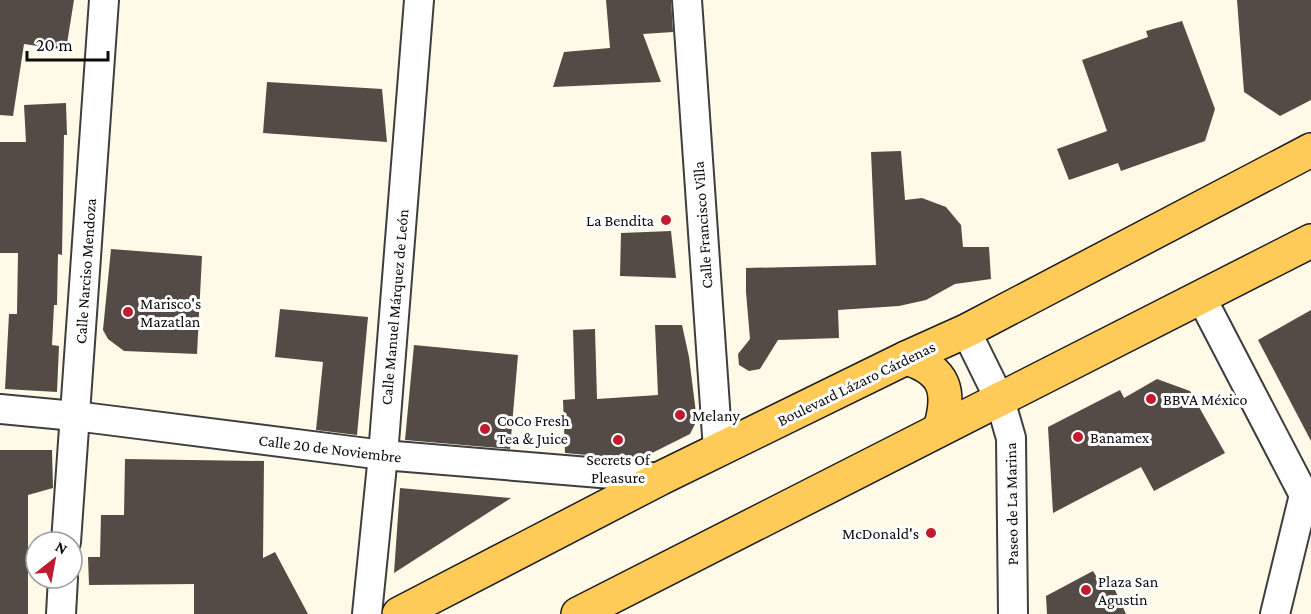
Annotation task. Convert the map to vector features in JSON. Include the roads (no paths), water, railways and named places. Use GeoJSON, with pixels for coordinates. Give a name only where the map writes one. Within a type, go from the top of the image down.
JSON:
{"type":"FeatureCollection","features":[{"type":"Feature","properties":{"kind":"main road","name":"Boulevard Lázaro Cárdenas"},"geometry":{"type":"LineString","coordinates":[[399,614],[661,478],[966,330],[1311,150]]}},
{"type":"Feature","properties":{"kind":"main road"},"geometry":{"type":"LineString","coordinates":[[578,614],[1311,240]]}},
{"type":"Feature","properties":{"kind":"main road"},"geometry":{"type":"LineString","coordinates":[[906,358],[923,363],[943,383],[946,402],[940,429]]}},
{"type":"Feature","properties":{"kind":"street","name":"Calle Narciso Mendoza"},"geometry":{"type":"LineString","coordinates":[[67,530],[104,0]]}},
{"type":"Feature","properties":{"kind":"street","name":"Calle Manuel Márquez de León"},"geometry":{"type":"LineString","coordinates":[[367,614],[419,0]]}},
{"type":"Feature","properties":{"kind":"street","name":"Calle Francisco Villa"},"geometry":{"type":"LineString","coordinates":[[687,0],[718,450]]}},
{"type":"Feature","properties":{"kind":"street"},"geometry":{"type":"LineString","coordinates":[[1201,297],[1308,493],[1275,614]]}},
{"type":"Feature","properties":{"kind":"street","name":"Paseo de La Marina"},"geometry":{"type":"LineString","coordinates":[[966,330],[1000,400],[1011,438],[1013,614]]}},
{"type":"Feature","properties":{"kind":"street","name":"Calle 20 de Noviembre"},"geometry":{"type":"LineString","coordinates":[[0,409],[75,416],[382,455],[661,478]]}},
{"type":"Feature","properties":{"kind":"street"},"geometry":{"type":"LineString","coordinates":[[61,614],[62,590]]}},
{"type":"Feature","properties":{"kind":"place","name":"La Bendita"},"geometry":{"type":"Point","coordinates":[666,220]}},
{"type":"Feature","properties":{"kind":"place","name":"Marisco's Mazatlan"},"geometry":{"type":"Point","coordinates":[128,312]}},
{"type":"Feature","properties":{"kind":"place","name":"BBVA México"},"geometry":{"type":"Point","coordinates":[1151,399]}},
{"type":"Feature","properties":{"kind":"place","name":"Melany"},"geometry":{"type":"Point","coordinates":[680,415]}},
{"type":"Feature","properties":{"kind":"place","name":"CoCo Fresh Tea & Juice"},"geometry":{"type":"Point","coordinates":[485,429]}},
{"type":"Feature","properties":{"kind":"place","name":"Banamex"},"geometry":{"type":"Point","coordinates":[1078,437]}},
{"type":"Feature","properties":{"kind":"place","name":"Secrets Of Pleasure"},"geometry":{"type":"Point","coordinates":[618,440]}},
{"type":"Feature","properties":{"kind":"place","name":"McDonald's"},"geometry":{"type":"Point","coordinates":[931,533]}},
{"type":"Feature","properties":{"kind":"place","name":"Plaza San Agustin"},"geometry":{"type":"Point","coordinates":[1086,590]}}]}
